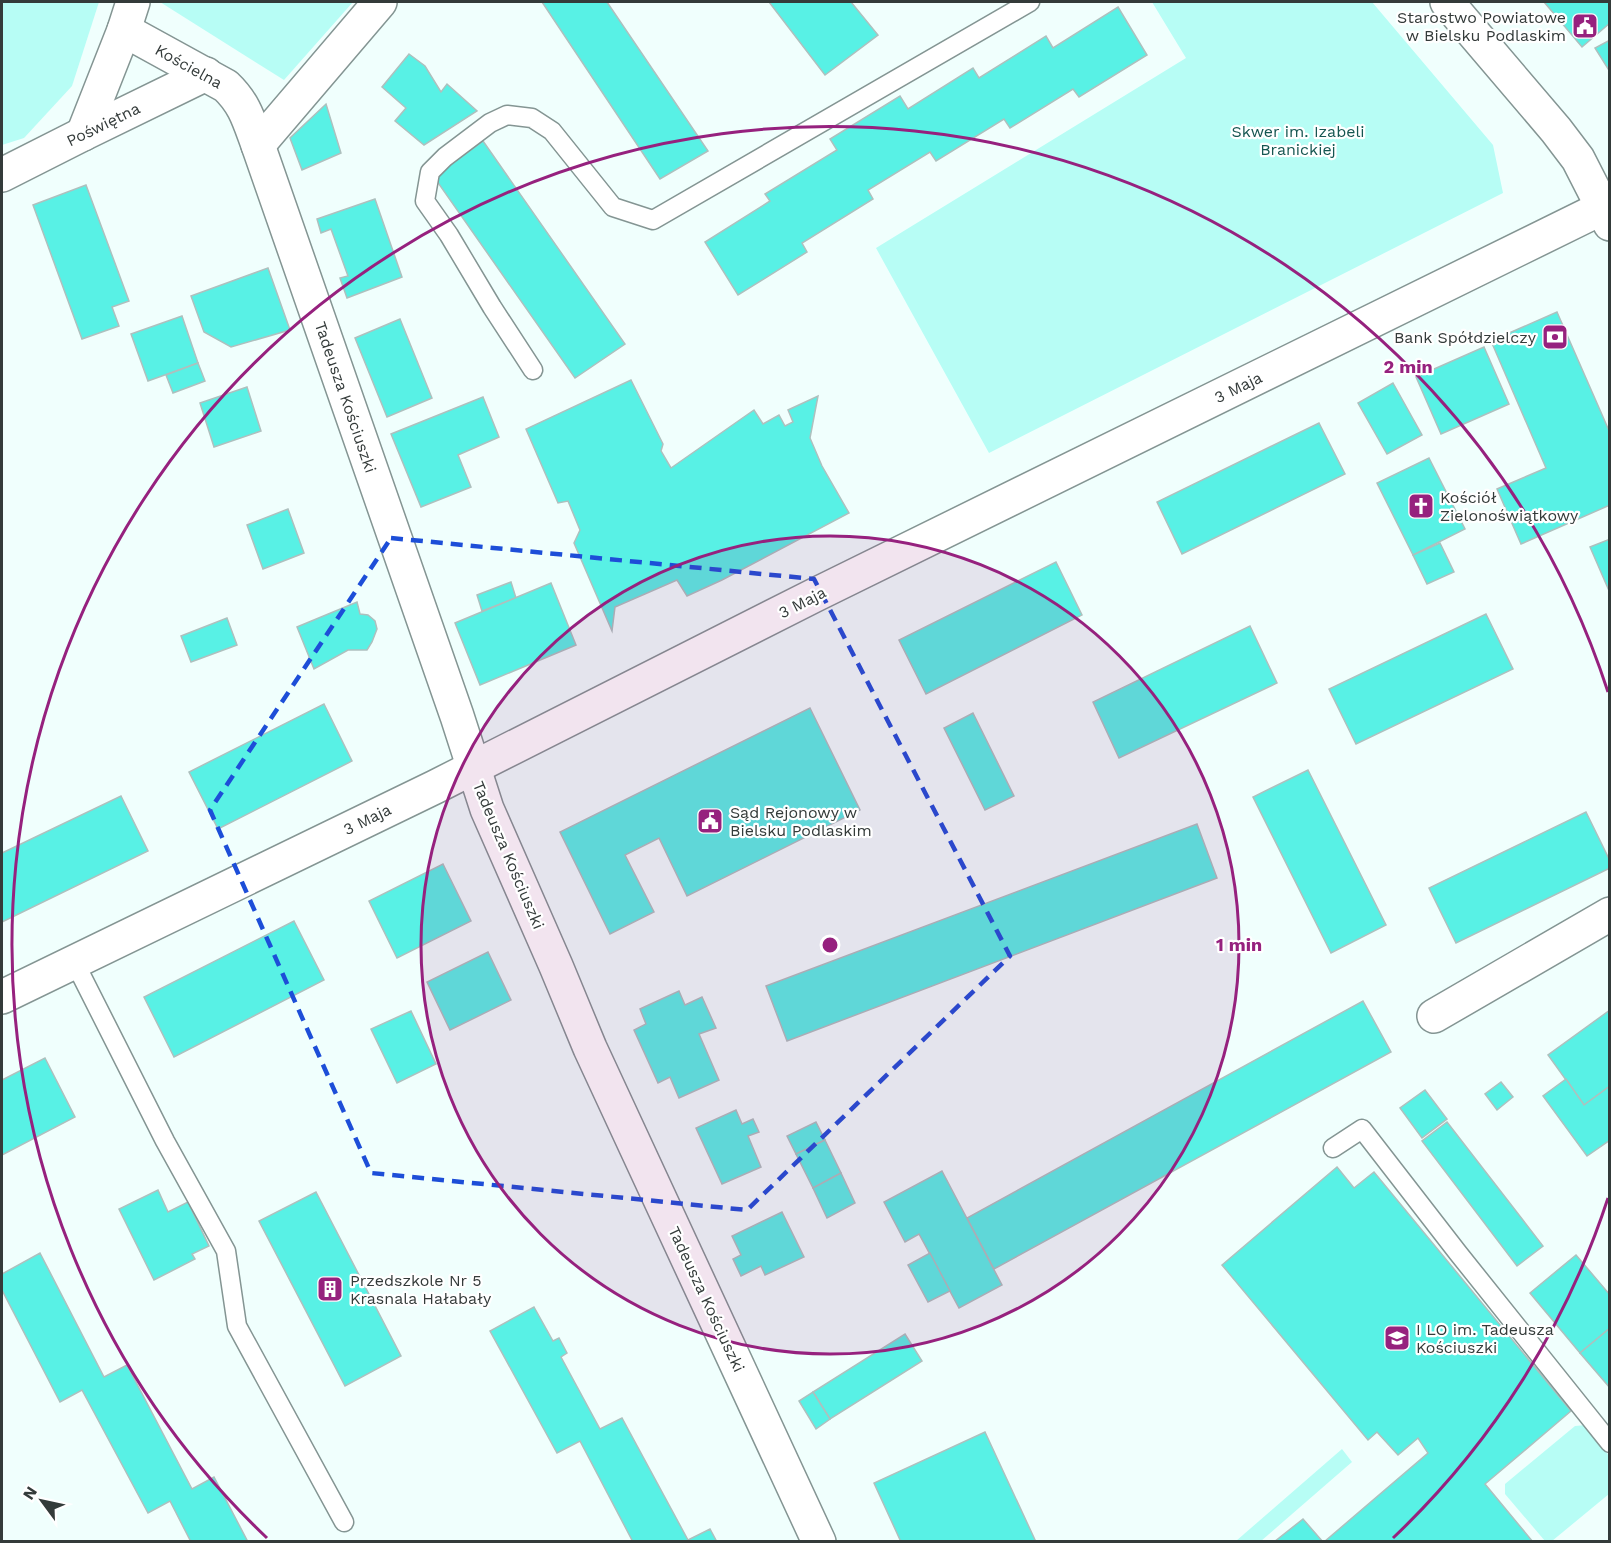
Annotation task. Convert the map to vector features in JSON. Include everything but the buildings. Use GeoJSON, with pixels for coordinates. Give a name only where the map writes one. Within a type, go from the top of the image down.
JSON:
{"type":"FeatureCollection","features":[{"type":"Feature","properties":{"kind":"street"},"geometry":{"type":"LineString","coordinates":[[258,144],[380,2]]}},
{"type":"Feature","properties":{"kind":"street"},"geometry":{"type":"LineString","coordinates":[[1447,2],[1556,130],[1578,159],[1607,212]]}},
{"type":"Feature","properties":{"kind":"street","name":"Kościelna"},"geometry":{"type":"LineString","coordinates":[[83,134],[128,16],[238,97],[258,144]]}},
{"type":"Feature","properties":{"kind":"street","name":"Poświętna"},"geometry":{"type":"LineString","coordinates":[[2,175],[206,74]]}},
{"type":"Feature","properties":{"kind":"street","name":"Tadeusza Kościuszki"},"geometry":{"type":"LineString","coordinates":[[258,144],[457,716],[487,809],[590,1048],[819,1542]]}},
{"type":"Feature","properties":{"kind":"street","name":"3 Maja"},"geometry":{"type":"LineString","coordinates":[[2,997],[473,768],[826,590],[1607,212]]}},
{"type":"Feature","properties":{"kind":"street"},"geometry":{"type":"LineString","coordinates":[[1434,1016],[1610,914]]}},
{"type":"Feature","properties":{"kind":"lane"},"geometry":{"type":"LineString","coordinates":[[533,370],[425,201],[430,172],[445,157],[490,123],[507,115],[532,118],[552,131],[613,207],[653,220],[1030,2]]}},
{"type":"Feature","properties":{"kind":"lane"},"geometry":{"type":"LineString","coordinates":[[75,961],[165,1141],[226,1251],[237,1326],[344,1522]]}},
{"type":"Feature","properties":{"kind":"lane"},"geometry":{"type":"LineString","coordinates":[[1333,1148],[1362,1129],[1610,1443]]}},
{"type":"Feature","properties":{"kind":"highlighted area"},"geometry":{"type":"Polygon","coordinates":[[[391,538],[814,579],[1010,956],[747,1210],[371,1173],[210,810],[391,538]]]}},
{"type":"Feature","properties":{"kind":"green space"},"geometry":{"type":"Polygon","coordinates":[[[2,2],[99,2],[72,86],[24,138],[2,145],[2,2]]]}},
{"type":"Feature","properties":{"kind":"green space"},"geometry":{"type":"Polygon","coordinates":[[[160,2],[353,2],[284,80],[160,2]]]}},
{"type":"Feature","properties":{"kind":"green space","name":"Skwer im. Izabeli Branickiej"},"geometry":{"type":"Polygon","coordinates":[[[1152,2],[1372,2],[1493,145],[1503,193],[989,453],[876,248],[1186,58],[1152,2]]]}},
{"type":"Feature","properties":{"kind":"green space"},"geometry":{"type":"Polygon","coordinates":[[[1586,1425],[1609,1456],[1609,1494],[1552,1541],[1545,1541],[1505,1494],[1505,1484],[1575,1426],[1586,1425]]]}},
{"type":"Feature","properties":{"kind":"green space"},"geometry":{"type":"Polygon","coordinates":[[[1342,1449],[1352,1462],[1261,1541],[1236,1541],[1342,1449]]]}},
{"type":"Feature","properties":{"kind":"place","name":"Starostwo Powiatowe w Bielsku Podlaskim"},"geometry":{"type":"Point","coordinates":[1585,26]}},
{"type":"Feature","properties":{"kind":"place","name":"Bank Spółdzielczy"},"geometry":{"type":"Point","coordinates":[1555,337]}},
{"type":"Feature","properties":{"kind":"place","name":"Kościół Zielonoświątkowy"},"geometry":{"type":"Point","coordinates":[1421,506]}},
{"type":"Feature","properties":{"kind":"place","name":"Sąd Rejonowy w Bielsku Podlaskim"},"geometry":{"type":"Point","coordinates":[710,821]}},
{"type":"Feature","properties":{"kind":"place","name":"Przedszkole Nr 5 Krasnala Hałabały"},"geometry":{"type":"Point","coordinates":[330,1289]}},
{"type":"Feature","properties":{"kind":"place","name":"I LO im. Tadeusza Kościuszki"},"geometry":{"type":"Point","coordinates":[1397,1338]}}]}
